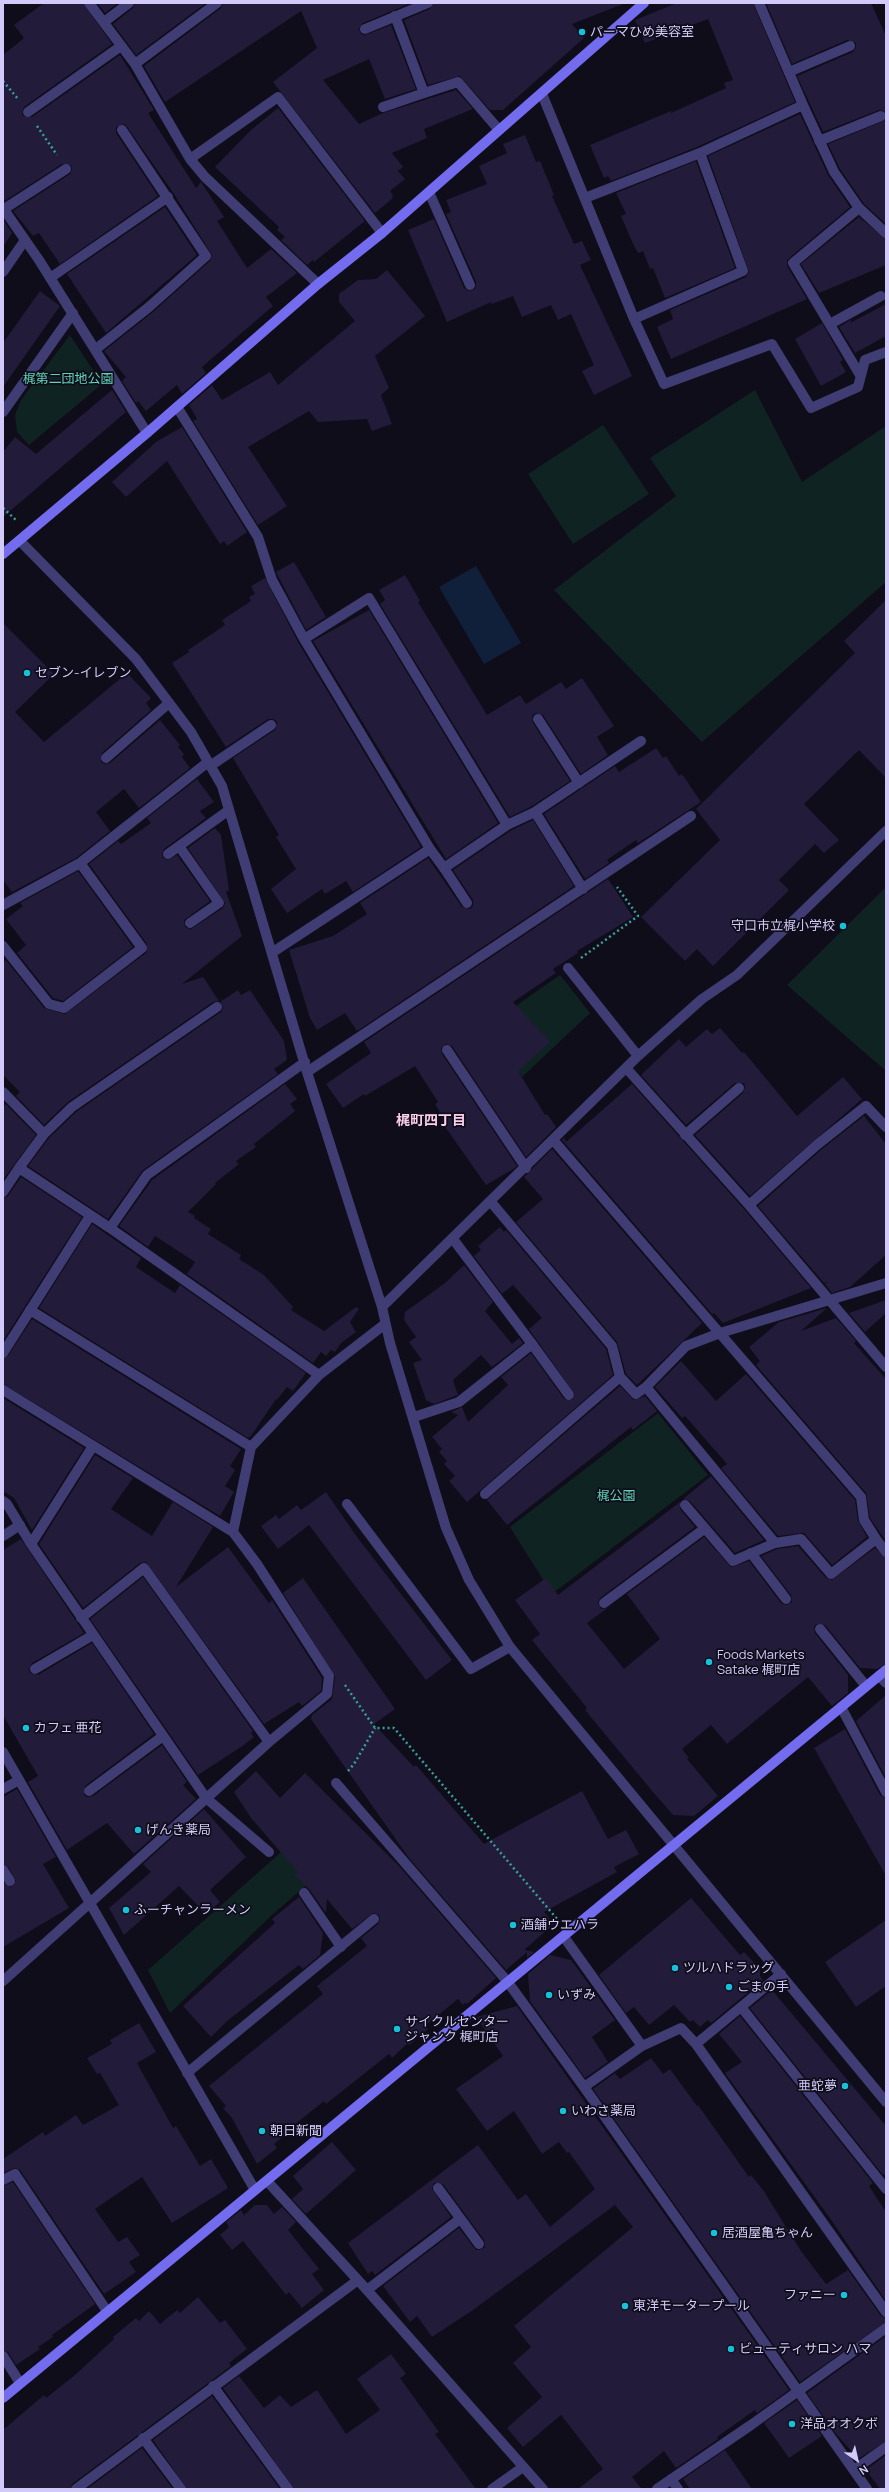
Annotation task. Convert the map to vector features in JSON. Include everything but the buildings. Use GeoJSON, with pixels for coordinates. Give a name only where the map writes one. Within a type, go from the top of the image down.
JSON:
{"type":"FeatureCollection","features":[{"type":"Feature","properties":{"kind":"street"},"geometry":{"type":"LineString","coordinates":[[89,3],[135,64],[190,159],[205,177],[318,284]]}},
{"type":"Feature","properties":{"kind":"street"},"geometry":{"type":"LineString","coordinates":[[104,22],[129,3]]}},
{"type":"Feature","properties":{"kind":"street"},"geometry":{"type":"LineString","coordinates":[[135,64],[217,3]]}},
{"type":"Feature","properties":{"kind":"street"},"geometry":{"type":"LineString","coordinates":[[365,29],[428,3]]}},
{"type":"Feature","properties":{"kind":"street"},"geometry":{"type":"LineString","coordinates":[[3,553],[20,541],[147,433],[318,284],[382,233],[644,3]]}},
{"type":"Feature","properties":{"kind":"street"},"geometry":{"type":"LineString","coordinates":[[759,3],[834,172],[859,208],[886,233]]}},
{"type":"Feature","properties":{"kind":"street"},"geometry":{"type":"LineString","coordinates":[[396,16],[424,93]]}},
{"type":"Feature","properties":{"kind":"street"},"geometry":{"type":"LineString","coordinates":[[28,112],[121,46]]}},
{"type":"Feature","properties":{"kind":"street"},"geometry":{"type":"LineString","coordinates":[[789,72],[850,46]]}},
{"type":"Feature","properties":{"kind":"street"},"geometry":{"type":"LineString","coordinates":[[383,107],[458,82],[500,130]]}},
{"type":"Feature","properties":{"kind":"street"},"geometry":{"type":"LineString","coordinates":[[542,94],[634,318],[664,384],[772,344],[811,408],[858,387],[865,360],[886,352]]}},
{"type":"Feature","properties":{"kind":"street"},"geometry":{"type":"LineString","coordinates":[[190,159],[278,97],[382,233]]}},
{"type":"Feature","properties":{"kind":"street"},"geometry":{"type":"LineString","coordinates":[[585,198],[700,153],[803,105]]}},
{"type":"Feature","properties":{"kind":"street"},"geometry":{"type":"LineString","coordinates":[[819,141],[881,116]]}},
{"type":"Feature","properties":{"kind":"street"},"geometry":{"type":"LineString","coordinates":[[96,349],[149,307],[206,256],[122,130]]}},
{"type":"Feature","properties":{"kind":"street"},"geometry":{"type":"LineString","coordinates":[[634,318],[743,271],[700,153]]}},
{"type":"Feature","properties":{"kind":"street"},"geometry":{"type":"LineString","coordinates":[[66,168],[4,208],[96,349],[147,433]]}},
{"type":"Feature","properties":{"kind":"street"},"geometry":{"type":"LineString","coordinates":[[429,192],[470,285]]}},
{"type":"Feature","properties":{"kind":"street"},"geometry":{"type":"LineString","coordinates":[[50,278],[168,197]]}},
{"type":"Feature","properties":{"kind":"street"},"geometry":{"type":"LineString","coordinates":[[859,208],[793,263],[860,375]]}},
{"type":"Feature","properties":{"kind":"street"},"geometry":{"type":"LineString","coordinates":[[3,272],[25,240]]}},
{"type":"Feature","properties":{"kind":"street"},"geometry":{"type":"LineString","coordinates":[[830,324],[881,296]]}},
{"type":"Feature","properties":{"kind":"street"},"geometry":{"type":"LineString","coordinates":[[3,412],[73,313]]}},
{"type":"Feature","properties":{"kind":"street"},"geometry":{"type":"LineString","coordinates":[[177,407],[258,537],[272,580],[304,639],[430,849],[467,903]]}},
{"type":"Feature","properties":{"kind":"street"},"geometry":{"type":"LineString","coordinates":[[20,541],[136,659],[191,732],[222,786],[273,952],[306,1067],[382,1308],[385,1324],[446,1528],[469,1580],[510,1647],[886,2102]]}},
{"type":"Feature","properties":{"kind":"street"},"geometry":{"type":"LineString","coordinates":[[304,639],[369,598],[507,825]]}},
{"type":"Feature","properties":{"kind":"street"},"geometry":{"type":"LineString","coordinates":[[106,758],[169,703]]}},
{"type":"Feature","properties":{"kind":"street"},"geometry":{"type":"LineString","coordinates":[[538,719],[579,783]]}},
{"type":"Feature","properties":{"kind":"street"},"geometry":{"type":"LineString","coordinates":[[3,905],[80,862],[209,764],[271,725]]}},
{"type":"Feature","properties":{"kind":"street"},"geometry":{"type":"LineString","coordinates":[[444,868],[507,825],[535,812],[641,741]]}},
{"type":"Feature","properties":{"kind":"street"},"geometry":{"type":"LineString","coordinates":[[168,854],[229,810]]}},
{"type":"Feature","properties":{"kind":"street"},"geometry":{"type":"LineString","coordinates":[[535,812],[583,889]]}},
{"type":"Feature","properties":{"kind":"street"},"geometry":{"type":"LineString","coordinates":[[110,1228],[148,1175],[306,1067],[583,889],[691,816]]}},
{"type":"Feature","properties":{"kind":"street"},"geometry":{"type":"LineString","coordinates":[[382,1308],[554,1141],[627,1069],[638,1056],[702,999],[737,975],[886,832]]}},
{"type":"Feature","properties":{"kind":"street"},"geometry":{"type":"LineString","coordinates":[[178,846],[219,903],[190,923]]}},
{"type":"Feature","properties":{"kind":"street"},"geometry":{"type":"LineString","coordinates":[[273,952],[430,849]]}},
{"type":"Feature","properties":{"kind":"street"},"geometry":{"type":"LineString","coordinates":[[3,946],[49,1004],[64,1008],[142,948],[80,862]]}},
{"type":"Feature","properties":{"kind":"street"},"geometry":{"type":"LineString","coordinates":[[568,968],[638,1056]]}},
{"type":"Feature","properties":{"kind":"street"},"geometry":{"type":"LineString","coordinates":[[3,1192],[44,1134],[72,1107],[217,1007]]}},
{"type":"Feature","properties":{"kind":"street"},"geometry":{"type":"LineString","coordinates":[[447,1050],[526,1168]]}},
{"type":"Feature","properties":{"kind":"street"},"geometry":{"type":"LineString","coordinates":[[627,1069],[749,1205],[886,1367]]}},
{"type":"Feature","properties":{"kind":"street"},"geometry":{"type":"LineString","coordinates":[[685,1134],[739,1088]]}},
{"type":"Feature","properties":{"kind":"street"},"geometry":{"type":"LineString","coordinates":[[3,1092],[44,1134]]}},
{"type":"Feature","properties":{"kind":"street"},"geometry":{"type":"LineString","coordinates":[[749,1205],[818,1144],[866,1106],[886,1127]]}},
{"type":"Feature","properties":{"kind":"street"},"geometry":{"type":"LineString","coordinates":[[554,1141],[861,1497],[864,1520],[886,1552]]}},
{"type":"Feature","properties":{"kind":"street"},"geometry":{"type":"LineString","coordinates":[[19,1168],[110,1228],[319,1375]]}},
{"type":"Feature","properties":{"kind":"street"},"geometry":{"type":"LineString","coordinates":[[491,1202],[612,1346],[620,1377],[636,1394],[646,1387],[686,1346],[720,1333],[886,1283]]}},
{"type":"Feature","properties":{"kind":"street"},"geometry":{"type":"LineString","coordinates":[[3,1354],[90,1216]]}},
{"type":"Feature","properties":{"kind":"street"},"geometry":{"type":"LineString","coordinates":[[453,1239],[569,1395]]}},
{"type":"Feature","properties":{"kind":"street"},"geometry":{"type":"LineString","coordinates":[[30,1310],[251,1447]]}},
{"type":"Feature","properties":{"kind":"street"},"geometry":{"type":"LineString","coordinates":[[233,1532],[251,1447],[319,1375],[385,1324]]}},
{"type":"Feature","properties":{"kind":"street"},"geometry":{"type":"LineString","coordinates":[[414,1417],[459,1402],[532,1344]]}},
{"type":"Feature","properties":{"kind":"street"},"geometry":{"type":"LineString","coordinates":[[485,1494],[620,1377]]}},
{"type":"Feature","properties":{"kind":"street"},"geometry":{"type":"LineString","coordinates":[[646,1387],[775,1543]]}},
{"type":"Feature","properties":{"kind":"street"},"geometry":{"type":"LineString","coordinates":[[3,1390],[233,1532],[257,1564],[329,1676],[327,1694],[206,1798],[3,1981]]}},
{"type":"Feature","properties":{"kind":"street"},"geometry":{"type":"LineString","coordinates":[[31,1544],[93,1446]]}},
{"type":"Feature","properties":{"kind":"street"},"geometry":{"type":"LineString","coordinates":[[3,1501],[81,1618],[206,1798],[269,1852]]}},
{"type":"Feature","properties":{"kind":"street"},"geometry":{"type":"LineString","coordinates":[[347,1504],[471,1669],[510,1647]]}},
{"type":"Feature","properties":{"kind":"street"},"geometry":{"type":"LineString","coordinates":[[685,1505],[704,1530],[733,1561],[775,1543],[801,1539],[831,1574],[876,1539]]}},
{"type":"Feature","properties":{"kind":"street"},"geometry":{"type":"LineString","coordinates":[[3,1536],[20,1525]]}},
{"type":"Feature","properties":{"kind":"street"},"geometry":{"type":"LineString","coordinates":[[604,1603],[704,1530]]}},
{"type":"Feature","properties":{"kind":"street"},"geometry":{"type":"LineString","coordinates":[[751,1553],[786,1599]]}},
{"type":"Feature","properties":{"kind":"street"},"geometry":{"type":"LineString","coordinates":[[81,1618],[144,1568],[270,1742]]}},
{"type":"Feature","properties":{"kind":"street"},"geometry":{"type":"LineString","coordinates":[[820,1629],[866,1686]]}},
{"type":"Feature","properties":{"kind":"street"},"geometry":{"type":"LineString","coordinates":[[35,1670],[93,1635]]}},
{"type":"Feature","properties":{"kind":"street"},"geometry":{"type":"LineString","coordinates":[[3,2398],[866,1686],[884,1677]]}},
{"type":"Feature","properties":{"kind":"street"},"geometry":{"type":"LineString","coordinates":[[841,1707],[886,1792]]}},
{"type":"Feature","properties":{"kind":"street"},"geometry":{"type":"LineString","coordinates":[[89,1791],[163,1736]]}},
{"type":"Feature","properties":{"kind":"street"},"geometry":{"type":"LineString","coordinates":[[3,1752],[255,2190]]}},
{"type":"Feature","properties":{"kind":"street"},"geometry":{"type":"LineString","coordinates":[[3,1789],[19,1780]]}},
{"type":"Feature","properties":{"kind":"street"},"geometry":{"type":"LineString","coordinates":[[336,1783],[507,1981],[584,2087],[867,2489]]}},
{"type":"Feature","properties":{"kind":"street"},"geometry":{"type":"LineString","coordinates":[[3,1870],[10,1881]]}},
{"type":"Feature","properties":{"kind":"street"},"geometry":{"type":"LineString","coordinates":[[304,1893],[341,1947]]}},
{"type":"Feature","properties":{"kind":"street"},"geometry":{"type":"LineString","coordinates":[[187,2073],[374,1919]]}},
{"type":"Feature","properties":{"kind":"street"},"geometry":{"type":"LineString","coordinates":[[566,1935],[642,2046]]}},
{"type":"Feature","properties":{"kind":"street"},"geometry":{"type":"LineString","coordinates":[[696,2044],[781,1974]]}},
{"type":"Feature","properties":{"kind":"street"},"geometry":{"type":"LineString","coordinates":[[741,2007],[886,2189]]}},
{"type":"Feature","properties":{"kind":"street"},"geometry":{"type":"LineString","coordinates":[[584,2087],[642,2046],[681,2028],[696,2044],[886,2312]]}},
{"type":"Feature","properties":{"kind":"street"},"geometry":{"type":"LineString","coordinates":[[3,2180],[15,2174],[107,2311]]}},
{"type":"Feature","properties":{"kind":"street"},"geometry":{"type":"LineString","coordinates":[[267,2181],[367,2290],[543,2489]]}},
{"type":"Feature","properties":{"kind":"street"},"geometry":{"type":"LineString","coordinates":[[438,2188],[479,2244]]}},
{"type":"Feature","properties":{"kind":"street"},"geometry":{"type":"LineString","coordinates":[[367,2290],[460,2219]]}},
{"type":"Feature","properties":{"kind":"street"},"geometry":{"type":"LineString","coordinates":[[78,2488],[213,2386],[358,2280]]}},
{"type":"Feature","properties":{"kind":"street"},"geometry":{"type":"LineString","coordinates":[[657,2489],[886,2328]]}},
{"type":"Feature","properties":{"kind":"street"},"geometry":{"type":"LineString","coordinates":[[3,2356],[20,2383]]}},
{"type":"Feature","properties":{"kind":"street"},"geometry":{"type":"LineString","coordinates":[[213,2386],[288,2489]]}},
{"type":"Feature","properties":{"kind":"street"},"geometry":{"type":"LineString","coordinates":[[143,2438],[181,2489]]}},
{"type":"Feature","properties":{"kind":"street"},"geometry":{"type":"LineString","coordinates":[[854,2470],[886,2446]]}},
{"type":"Feature","properties":{"kind":"street"},"geometry":{"type":"LineString","coordinates":[[492,2489],[523,2467]]}},
{"type":"Feature","properties":{"kind":"street"},"geometry":{"type":"LineString","coordinates":[[671,2479],[678,2489]]}},
{"type":"Feature","properties":{"kind":"path"},"geometry":{"type":"LineString","coordinates":[[568,968],[638,916],[607,873]]}},
{"type":"Feature","properties":{"kind":"path"},"geometry":{"type":"LineString","coordinates":[[329,1676],[342,1681],[375,1728]]}},
{"type":"Feature","properties":{"kind":"path"},"geometry":{"type":"LineString","coordinates":[[336,1783],[354,1764],[375,1728]]}},
{"type":"Feature","properties":{"kind":"path"},"geometry":{"type":"LineString","coordinates":[[375,1728],[394,1728],[566,1935]]}},
{"type":"Feature","properties":{"kind":"green space","name":"梶第二団地公園"},"geometry":{"type":"Polygon","coordinates":[[[70,335],[102,384],[29,445],[17,432],[15,415],[21,400],[70,335]]]}},
{"type":"Feature","properties":{"kind":"green space"},"geometry":{"type":"Polygon","coordinates":[[[755,390],[802,482],[886,426],[886,582],[702,742],[554,590],[676,496],[650,458],[755,390]]]}},
{"type":"Feature","properties":{"kind":"green space"},"geometry":{"type":"Polygon","coordinates":[[[603,425],[649,494],[573,544],[528,474],[603,425]]]}},
{"type":"Feature","properties":{"kind":"green space"},"geometry":{"type":"Polygon","coordinates":[[[886,887],[886,1071],[787,985],[886,887]]]}},
{"type":"Feature","properties":{"kind":"green space"},"geometry":{"type":"Polygon","coordinates":[[[560,975],[590,1013],[522,1077],[487,1026],[560,975]]]}},
{"type":"Feature","properties":{"kind":"green space","name":"梶公園"},"geometry":{"type":"Polygon","coordinates":[[[658,1413],[708,1475],[552,1594],[510,1527],[658,1413]]]}},
{"type":"Feature","properties":{"kind":"green space"},"geometry":{"type":"Polygon","coordinates":[[[306,1830],[333,1862],[273,1914],[170,2013],[148,1970],[306,1830]]]}},
{"type":"Feature","properties":{"kind":"water"},"geometry":{"type":"Polygon","coordinates":[[[476,566],[521,643],[484,664],[439,587],[476,566]]]}},
{"type":"Feature","properties":{"kind":"place","name":"パーマひめ美容室"},"geometry":{"type":"Point","coordinates":[582,32]}},
{"type":"Feature","properties":{"kind":"place","name":"セブン-イレブン"},"geometry":{"type":"Point","coordinates":[27,673]}},
{"type":"Feature","properties":{"kind":"place","name":"守口市立梶小学校"},"geometry":{"type":"Point","coordinates":[843,926]}},
{"type":"Feature","properties":{"kind":"place","name":"Foods Markets Satake 梶町店"},"geometry":{"type":"Point","coordinates":[709,1662]}},
{"type":"Feature","properties":{"kind":"place","name":"カフェ 亜花"},"geometry":{"type":"Point","coordinates":[26,1728]}},
{"type":"Feature","properties":{"kind":"place","name":"げんき薬局"},"geometry":{"type":"Point","coordinates":[138,1830]}},
{"type":"Feature","properties":{"kind":"place","name":"ふーチャンラーメン"},"geometry":{"type":"Point","coordinates":[126,1910]}},
{"type":"Feature","properties":{"kind":"place","name":"酒舗ウエハラ"},"geometry":{"type":"Point","coordinates":[513,1925]}},
{"type":"Feature","properties":{"kind":"place","name":"ツルハドラッグ"},"geometry":{"type":"Point","coordinates":[675,1968]}},
{"type":"Feature","properties":{"kind":"place","name":"ごまの手"},"geometry":{"type":"Point","coordinates":[729,1987]}},
{"type":"Feature","properties":{"kind":"place","name":"いずみ"},"geometry":{"type":"Point","coordinates":[549,1995]}},
{"type":"Feature","properties":{"kind":"place","name":"サイクルセンター ジャンク 梶町店"},"geometry":{"type":"Point","coordinates":[397,2029]}},
{"type":"Feature","properties":{"kind":"place","name":"亜蛇夢"},"geometry":{"type":"Point","coordinates":[845,2086]}},
{"type":"Feature","properties":{"kind":"place","name":"いわさ薬局"},"geometry":{"type":"Point","coordinates":[563,2111]}},
{"type":"Feature","properties":{"kind":"place","name":"朝日新聞"},"geometry":{"type":"Point","coordinates":[262,2131]}},
{"type":"Feature","properties":{"kind":"place","name":"居酒屋亀ちゃん"},"geometry":{"type":"Point","coordinates":[714,2233]}},
{"type":"Feature","properties":{"kind":"place","name":"ファニー"},"geometry":{"type":"Point","coordinates":[844,2295]}},
{"type":"Feature","properties":{"kind":"place","name":"東洋モータープール"},"geometry":{"type":"Point","coordinates":[625,2306]}},
{"type":"Feature","properties":{"kind":"place","name":"ビューティサロン ハマ"},"geometry":{"type":"Point","coordinates":[731,2349]}},
{"type":"Feature","properties":{"kind":"place","name":"洋品オオクボ"},"geometry":{"type":"Point","coordinates":[792,2424]}},
{"type":"Feature","properties":{"kind":"district","name":"梶町四丁目"},"geometry":{"type":"Point","coordinates":[431,1121]}}]}
